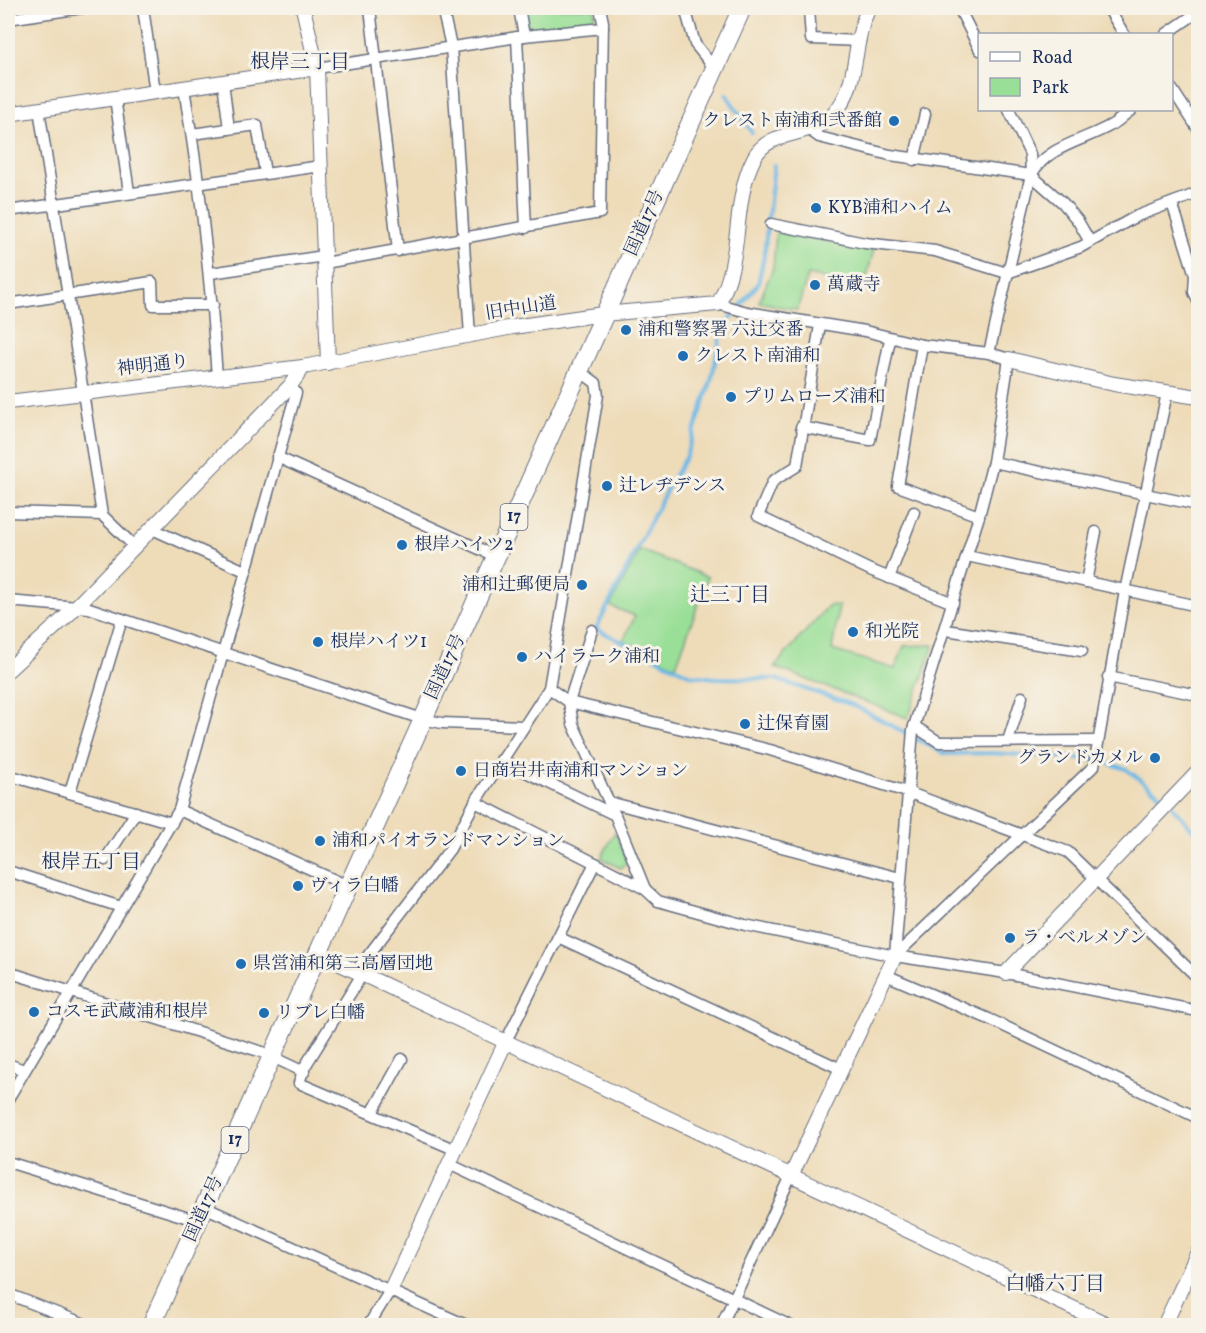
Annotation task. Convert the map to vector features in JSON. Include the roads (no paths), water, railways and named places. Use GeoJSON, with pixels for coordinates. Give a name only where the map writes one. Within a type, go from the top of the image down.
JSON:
{"type":"FeatureCollection","features":[{"type":"Feature","properties":{"kind":"highway","name":"国道17号"},"geometry":{"type":"LineString","coordinates":[[151,1326],[742,8]]}},
{"type":"Feature","properties":{"kind":"street"},"geometry":{"type":"LineString","coordinates":[[8,19],[82,8]]}},
{"type":"Feature","properties":{"kind":"street"},"geometry":{"type":"LineString","coordinates":[[143,8],[155,92]]}},
{"type":"Feature","properties":{"kind":"street"},"geometry":{"type":"LineString","coordinates":[[303,8],[317,68],[328,363]]}},
{"type":"Feature","properties":{"kind":"street"},"geometry":{"type":"LineString","coordinates":[[370,8],[398,250]]}},
{"type":"Feature","properties":{"kind":"street"},"geometry":{"type":"LineString","coordinates":[[442,8],[451,46],[470,336]]}},
{"type":"Feature","properties":{"kind":"street"},"geometry":{"type":"LineString","coordinates":[[519,8],[526,228]]}},
{"type":"Feature","properties":{"kind":"street"},"geometry":{"type":"LineString","coordinates":[[211,273],[398,250],[600,213],[603,28],[600,8]]}},
{"type":"Feature","properties":{"kind":"street"},"geometry":{"type":"LineString","coordinates":[[685,8],[695,44],[715,69]]}},
{"type":"Feature","properties":{"kind":"street"},"geometry":{"type":"LineString","coordinates":[[809,8],[811,39],[860,40]]}},
{"type":"Feature","properties":{"kind":"street"},"geometry":{"type":"LineString","coordinates":[[869,8],[855,69],[845,98],[832,116],[808,129],[770,142],[755,157],[744,192],[731,278],[718,304],[747,312],[865,331],[890,339],[922,345],[989,353],[1114,384],[1198,397]]}},
{"type":"Feature","properties":{"kind":"street"},"geometry":{"type":"LineString","coordinates":[[959,8],[978,46]]}},
{"type":"Feature","properties":{"kind":"street"},"geometry":{"type":"LineString","coordinates":[[1112,9],[1124,33]]}},
{"type":"Feature","properties":{"kind":"street"},"geometry":{"type":"LineString","coordinates":[[1167,33],[1198,12]]}},
{"type":"Feature","properties":{"kind":"street"},"geometry":{"type":"LineString","coordinates":[[8,114],[451,46],[603,28]]}},
{"type":"Feature","properties":{"kind":"street"},"geometry":{"type":"LineString","coordinates":[[223,82],[230,129]]}},
{"type":"Feature","properties":{"kind":"street"},"geometry":{"type":"LineString","coordinates":[[184,87],[200,182],[211,273],[217,377]]}},
{"type":"Feature","properties":{"kind":"street"},"geometry":{"type":"LineString","coordinates":[[1173,92],[1198,129]]}},
{"type":"Feature","properties":{"kind":"street"},"geometry":{"type":"LineString","coordinates":[[115,98],[129,192]]}},
{"type":"Feature","properties":{"kind":"street"},"geometry":{"type":"LineString","coordinates":[[39,109],[81,393],[102,516],[133,545]]}},
{"type":"Feature","properties":{"kind":"street"},"geometry":{"type":"LineString","coordinates":[[989,353],[1031,175],[1030,154],[1009,111]]}},
{"type":"Feature","properties":{"kind":"street"},"geometry":{"type":"LineString","coordinates":[[1031,175],[1039,162],[1047,156],[1113,124],[1130,111]]}},
{"type":"Feature","properties":{"kind":"street"},"geometry":{"type":"LineString","coordinates":[[914,160],[925,114]]}},
{"type":"Feature","properties":{"kind":"street"},"geometry":{"type":"LineString","coordinates":[[192,134],[257,125],[265,173]]}},
{"type":"Feature","properties":{"kind":"street"},"geometry":{"type":"LineString","coordinates":[[808,129],[819,137],[914,160],[1031,175],[1064,203],[1078,221],[1089,242]]}},
{"type":"Feature","properties":{"kind":"street"},"geometry":{"type":"LineString","coordinates":[[8,211],[321,166]]}},
{"type":"Feature","properties":{"kind":"street"},"geometry":{"type":"LineString","coordinates":[[771,224],[864,243],[935,251],[1007,273],[1039,263],[1089,242],[1137,216],[1198,193]]}},
{"type":"Feature","properties":{"kind":"street"},"geometry":{"type":"LineString","coordinates":[[1172,203],[1195,275],[1194,292],[1198,301]]}},
{"type":"Feature","properties":{"kind":"street"},"geometry":{"type":"LineString","coordinates":[[8,304],[152,282],[153,305],[213,305]]}},
{"type":"Feature","properties":{"kind":"street","name":"旧中山道"},"geometry":{"type":"LineString","coordinates":[[303,367],[603,314],[718,304]]}},
{"type":"Feature","properties":{"kind":"street"},"geometry":{"type":"LineString","coordinates":[[820,325],[801,427],[797,466],[773,481],[758,516],[889,578],[953,603]]}},
{"type":"Feature","properties":{"kind":"street"},"geometry":{"type":"LineString","coordinates":[[801,427],[870,440],[890,339]]}},
{"type":"Feature","properties":{"kind":"street"},"geometry":{"type":"LineString","coordinates":[[922,345],[898,486],[979,516]]}},
{"type":"Feature","properties":{"kind":"street"},"geometry":{"type":"LineString","coordinates":[[895,956],[914,726],[946,630],[993,462],[1009,359]]}},
{"type":"Feature","properties":{"kind":"street"},"geometry":{"type":"LineString","coordinates":[[8,670],[77,605],[290,386],[303,367]]}},
{"type":"Feature","properties":{"kind":"street","name":"神明通り"},"geometry":{"type":"LineString","coordinates":[[8,402],[303,367]]}},
{"type":"Feature","properties":{"kind":"street"},"geometry":{"type":"LineString","coordinates":[[456,1150],[299,1083],[304,1072],[303,1068],[360,971],[450,849],[475,802],[549,688],[598,395],[596,383],[588,376],[576,374]]}},
{"type":"Feature","properties":{"kind":"street"},"geometry":{"type":"LineString","coordinates":[[8,1099],[69,992],[179,810],[296,393],[290,386]]}},
{"type":"Feature","properties":{"kind":"street"},"geometry":{"type":"LineString","coordinates":[[721,1326],[895,956],[1095,766],[1108,677],[1167,393]]}},
{"type":"Feature","properties":{"kind":"street"},"geometry":{"type":"LineString","coordinates":[[277,457],[497,557]]}},
{"type":"Feature","properties":{"kind":"street"},"geometry":{"type":"LineString","coordinates":[[993,462],[1198,505]]}},
{"type":"Feature","properties":{"kind":"street"},"geometry":{"type":"LineString","coordinates":[[8,512],[102,516]]}},
{"type":"Feature","properties":{"kind":"street"},"geometry":{"type":"LineString","coordinates":[[889,578],[914,512]]}},
{"type":"Feature","properties":{"kind":"street"},"geometry":{"type":"LineString","coordinates":[[150,528],[245,571]]}},
{"type":"Feature","properties":{"kind":"street"},"geometry":{"type":"LineString","coordinates":[[1086,582],[1096,532]]}},
{"type":"Feature","properties":{"kind":"street"},"geometry":{"type":"LineString","coordinates":[[967,556],[1198,606]]}},
{"type":"Feature","properties":{"kind":"street"},"geometry":{"type":"LineString","coordinates":[[8,601],[77,605],[422,719],[442,723],[524,726]]}},
{"type":"Feature","properties":{"kind":"street"},"geometry":{"type":"LineString","coordinates":[[70,792],[122,619]]}},
{"type":"Feature","properties":{"kind":"street"},"geometry":{"type":"LineString","coordinates":[[592,630],[569,702],[573,724],[615,815],[645,889]]}},
{"type":"Feature","properties":{"kind":"street"},"geometry":{"type":"LineString","coordinates":[[946,630],[1082,651]]}},
{"type":"Feature","properties":{"kind":"street"},"geometry":{"type":"LineString","coordinates":[[1108,677],[1198,695]]}},
{"type":"Feature","properties":{"kind":"street"},"geometry":{"type":"LineString","coordinates":[[549,688],[569,702],[770,750],[907,792],[1068,852],[1198,978]]}},
{"type":"Feature","properties":{"kind":"street"},"geometry":{"type":"LineString","coordinates":[[1008,741],[1022,697]]}},
{"type":"Feature","properties":{"kind":"street"},"geometry":{"type":"LineString","coordinates":[[914,726],[939,742],[1098,741]]}},
{"type":"Feature","properties":{"kind":"street"},"geometry":{"type":"LineString","coordinates":[[501,760],[615,815]]}},
{"type":"Feature","properties":{"kind":"street"},"geometry":{"type":"LineString","coordinates":[[1006,973],[1198,772]]}},
{"type":"Feature","properties":{"kind":"street"},"geometry":{"type":"LineString","coordinates":[[8,775],[172,823]]}},
{"type":"Feature","properties":{"kind":"street"},"geometry":{"type":"LineString","coordinates":[[475,802],[645,889],[658,901],[745,925],[895,956],[1006,973],[1198,1011]]}},
{"type":"Feature","properties":{"kind":"street"},"geometry":{"type":"LineString","coordinates":[[609,802],[900,878]]}},
{"type":"Feature","properties":{"kind":"street"},"geometry":{"type":"LineString","coordinates":[[179,810],[348,886]]}},
{"type":"Feature","properties":{"kind":"street"},"geometry":{"type":"LineString","coordinates":[[105,860],[136,812]]}},
{"type":"Feature","properties":{"kind":"street"},"geometry":{"type":"LineString","coordinates":[[368,1326],[391,1289],[506,1041],[596,863]]}},
{"type":"Feature","properties":{"kind":"street"},"geometry":{"type":"LineString","coordinates":[[8,871],[122,907]]}},
{"type":"Feature","properties":{"kind":"street"},"geometry":{"type":"LineString","coordinates":[[558,937],[841,1069]]}},
{"type":"Feature","properties":{"kind":"street"},"geometry":{"type":"LineString","coordinates":[[319,954],[360,971],[1111,1326]]}},
{"type":"Feature","properties":{"kind":"street"},"geometry":{"type":"LineString","coordinates":[[8,972],[272,1056],[304,1072]]}},
{"type":"Feature","properties":{"kind":"street"},"geometry":{"type":"LineString","coordinates":[[886,975],[989,1019],[1198,1118]]}},
{"type":"Feature","properties":{"kind":"street"},"geometry":{"type":"LineString","coordinates":[[372,1113],[402,1059]]}},
{"type":"Feature","properties":{"kind":"street"},"geometry":{"type":"LineString","coordinates":[[8,1064],[24,1070]]}},
{"type":"Feature","properties":{"kind":"street"},"geometry":{"type":"LineString","coordinates":[[8,1162],[201,1214],[391,1289],[468,1326]]}},
{"type":"Feature","properties":{"kind":"street"},"geometry":{"type":"LineString","coordinates":[[449,1164],[791,1326]]}},
{"type":"Feature","properties":{"kind":"street"},"geometry":{"type":"LineString","coordinates":[[1164,1326],[1198,1252]]}},
{"type":"Feature","properties":{"kind":"street"},"geometry":{"type":"LineString","coordinates":[[8,1293],[90,1326]]}},
{"type":"Feature","properties":{"kind":"waterway"},"geometry":{"type":"LineString","coordinates":[[726,94],[752,133]]}},
{"type":"Feature","properties":{"kind":"waterway"},"geometry":{"type":"LineString","coordinates":[[774,165],[764,256],[758,284],[722,329],[711,381],[686,456],[596,629],[691,675],[716,678],[775,679],[853,705],[945,754],[991,753],[1099,760],[1126,769],[1166,799]]}},
{"type":"Feature","properties":{"kind":"waterway"},"geometry":{"type":"LineString","coordinates":[[1171,805],[1198,835]]}},
{"type":"Feature","properties":{"kind":"place","name":"クレスト南浦和弐番館"},"geometry":{"type":"Point","coordinates":[894,121]}},
{"type":"Feature","properties":{"kind":"place","name":"KYB浦和ハイム"},"geometry":{"type":"Point","coordinates":[816,208]}},
{"type":"Feature","properties":{"kind":"place","name":"萬蔵寺"},"geometry":{"type":"Point","coordinates":[815,285]}},
{"type":"Feature","properties":{"kind":"place","name":"浦和警察署 六辻交番"},"geometry":{"type":"Point","coordinates":[626,330]}},
{"type":"Feature","properties":{"kind":"place","name":"クレスト南浦和"},"geometry":{"type":"Point","coordinates":[683,356]}},
{"type":"Feature","properties":{"kind":"place","name":"プリムローズ浦和"},"geometry":{"type":"Point","coordinates":[731,397]}},
{"type":"Feature","properties":{"kind":"place","name":"辻レヂデンス"},"geometry":{"type":"Point","coordinates":[607,486]}},
{"type":"Feature","properties":{"kind":"place","name":"根岸ハイツ2"},"geometry":{"type":"Point","coordinates":[402,545]}},
{"type":"Feature","properties":{"kind":"place","name":"浦和辻郵便局"},"geometry":{"type":"Point","coordinates":[582,585]}},
{"type":"Feature","properties":{"kind":"place","name":"和光院"},"geometry":{"type":"Point","coordinates":[853,632]}},
{"type":"Feature","properties":{"kind":"place","name":"根岸ハイツ1"},"geometry":{"type":"Point","coordinates":[318,642]}},
{"type":"Feature","properties":{"kind":"place","name":"ハイラーク浦和"},"geometry":{"type":"Point","coordinates":[522,657]}},
{"type":"Feature","properties":{"kind":"place","name":"辻保育園"},"geometry":{"type":"Point","coordinates":[745,724]}},
{"type":"Feature","properties":{"kind":"place","name":"グランドカメル"},"geometry":{"type":"Point","coordinates":[1155,758]}},
{"type":"Feature","properties":{"kind":"place","name":"日商岩井南浦和マンション"},"geometry":{"type":"Point","coordinates":[461,771]}},
{"type":"Feature","properties":{"kind":"place","name":"浦和パイオランドマンション"},"geometry":{"type":"Point","coordinates":[320,841]}},
{"type":"Feature","properties":{"kind":"place","name":"ヴィラ白幡"},"geometry":{"type":"Point","coordinates":[298,886]}},
{"type":"Feature","properties":{"kind":"place","name":"ラ・ベルメゾン"},"geometry":{"type":"Point","coordinates":[1010,938]}},
{"type":"Feature","properties":{"kind":"place","name":"県営浦和第二高層団地"},"geometry":{"type":"Point","coordinates":[241,964]}},
{"type":"Feature","properties":{"kind":"place","name":"コスモ武蔵浦和根岸"},"geometry":{"type":"Point","coordinates":[34,1012]}},
{"type":"Feature","properties":{"kind":"place","name":"リブレ白幡"},"geometry":{"type":"Point","coordinates":[264,1013]}},
{"type":"Feature","properties":{"kind":"district","name":"根岸三丁目"},"geometry":{"type":"Point","coordinates":[300,63]}},
{"type":"Feature","properties":{"kind":"district","name":"辻三丁目"},"geometry":{"type":"Point","coordinates":[730,596]}},
{"type":"Feature","properties":{"kind":"district","name":"根岸五丁目"},"geometry":{"type":"Point","coordinates":[91,863]}},
{"type":"Feature","properties":{"kind":"district","name":"白幡六丁目"},"geometry":{"type":"Point","coordinates":[1055,1285]}}]}
